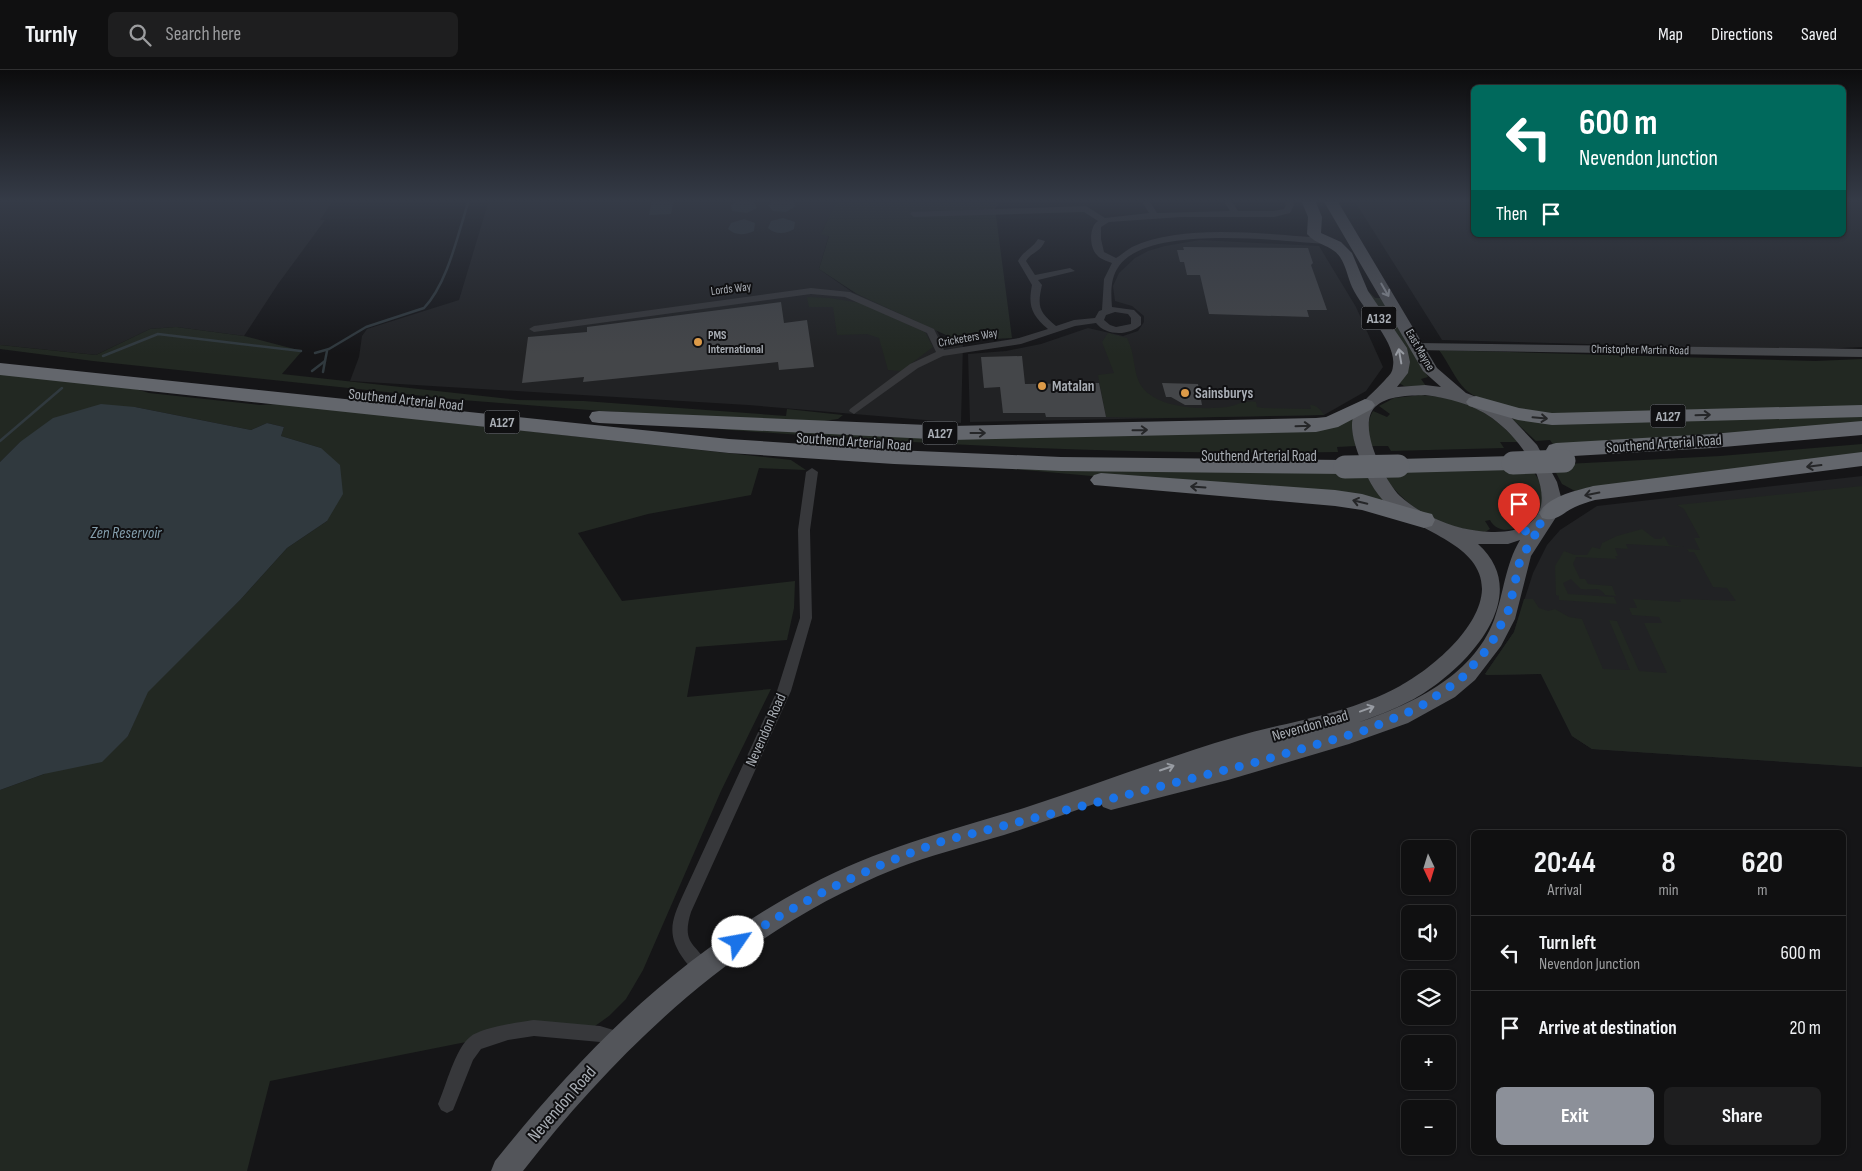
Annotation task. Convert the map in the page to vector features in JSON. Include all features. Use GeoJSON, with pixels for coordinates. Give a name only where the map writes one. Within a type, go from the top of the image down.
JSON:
{"type":"FeatureCollection","features":[{"type":"Feature","properties":{"kind":"highway","name":"Southend Arterial Road"},"geometry":{"type":"LineString","coordinates":[[0,357],[732,434],[934,448],[1342,461]]}},
{"type":"Feature","properties":{"kind":"highway","name":"Southend Arterial Road"},"geometry":{"type":"LineString","coordinates":[[0,368],[728,446],[894,457],[1052,464],[1213,467],[1342,461],[1720,452],[1862,440]]}},
{"type":"Feature","properties":{"kind":"highway","name":"A127"},"geometry":{"type":"LineString","coordinates":[[1469,399],[1518,414],[1552,419],[1862,411]]}},
{"type":"Feature","properties":{"kind":"highway","name":"A127"},"geometry":{"type":"LineString","coordinates":[[510,411],[750,425],[993,433],[1316,425],[1331,422],[1372,400]]}},
{"type":"Feature","properties":{"kind":"highway","name":"Southend Arterial Road"},"geometry":{"type":"LineString","coordinates":[[1560,455],[1862,428]]}},
{"type":"Feature","properties":{"kind":"highway","name":"A127"},"geometry":{"type":"LineString","coordinates":[[728,446],[853,462],[1335,498],[1362,502],[1424,520]]}},
{"type":"Feature","properties":{"kind":"highway"},"geometry":{"type":"LineString","coordinates":[[1546,518],[1566,502],[1593,493],[1862,460]]}},
{"type":"Feature","properties":{"kind":"main road","name":"East Mayne"},"geometry":{"type":"LineString","coordinates":[[1341,251],[1347,256],[1362,291],[1402,354],[1400,373],[1372,400]]}},
{"type":"Feature","properties":{"kind":"main road","name":"East Mayne"},"geometry":{"type":"LineString","coordinates":[[1360,251],[1433,374],[1469,399]]}},
{"type":"Feature","properties":{"kind":"main road","name":"A132"},"geometry":{"type":"LineString","coordinates":[[1414,390],[1469,399],[1510,424],[1531,450],[1550,482],[1546,518],[1527,531],[1504,537],[1469,536],[1445,530],[1397,504],[1383,488],[1376,475],[1359,431],[1372,400],[1414,390]]}},
{"type":"Feature","properties":{"kind":"main road","name":"Nevendon Road"},"geometry":{"type":"LineString","coordinates":[[505,1171],[565,1096],[621,1040],[702,969],[794,906],[848,878],[943,841],[1005,824],[1139,793],[1338,739],[1386,722],[1429,702],[1460,680],[1490,646],[1509,609],[1520,560],[1546,518]]}},
{"type":"Feature","properties":{"kind":"main road","name":"Nevendon Road"},"geometry":{"type":"LineString","coordinates":[[1005,824],[1236,746],[1354,714],[1400,695],[1422,683],[1443,667],[1468,641],[1489,602],[1491,579],[1486,565],[1472,549],[1445,530]]}},
{"type":"Feature","properties":{"kind":"street"},"geometry":{"type":"LineString","coordinates":[[1032,251],[1022,257],[1022,261],[1037,285],[1033,305],[1035,311],[1055,330]]}},
{"type":"Feature","properties":{"kind":"street"},"geometry":{"type":"LineString","coordinates":[[1099,251],[1100,254],[1118,262]]}},
{"type":"Feature","properties":{"kind":"street"},"geometry":{"type":"LineString","coordinates":[[1108,310],[1106,290],[1118,262],[1136,251]]}},
{"type":"Feature","properties":{"kind":"street"},"geometry":{"type":"LineString","coordinates":[[1034,278],[1070,271]]}},
{"type":"Feature","properties":{"kind":"street","name":"Lords Way"},"geometry":{"type":"LineString","coordinates":[[534,329],[711,304],[820,292],[847,294],[931,331],[941,353]]}},
{"type":"Feature","properties":{"kind":"street"},"geometry":{"type":"LineString","coordinates":[[1115,308],[1131,312],[1136,317],[1136,325],[1121,331],[1106,327],[1099,320],[1102,313],[1108,310],[1115,308]]}},
{"type":"Feature","properties":{"kind":"street","name":"Cricketers Way"},"geometry":{"type":"LineString","coordinates":[[854,411],[914,366],[941,353],[1022,341],[1074,323],[1099,320]]}},
{"type":"Feature","properties":{"kind":"street","name":"Christopher Martin Road"},"geometry":{"type":"LineString","coordinates":[[1418,347],[1862,353]]}},
{"type":"Feature","properties":{"kind":"street","name":"Nevendon Road"},"geometry":{"type":"LineString","coordinates":[[702,969],[685,949],[679,938],[678,928],[688,900],[784,691],[806,618],[804,530],[812,472]]}},
{"type":"Feature","properties":{"kind":"street"},"geometry":{"type":"LineString","coordinates":[[447,1104],[467,1054],[476,1042],[508,1032],[534,1028],[600,1034],[621,1040]]}},
{"type":"Feature","properties":{"kind":"shaded area"},"geometry":{"type":"Polygon","coordinates":[[[0,251],[302,251],[244,336],[176,327],[150,329],[96,355],[0,345],[0,251]]]}},
{"type":"Feature","properties":{"kind":"shaded area"},"geometry":{"type":"Polygon","coordinates":[[[474,251],[824,251],[819,269],[852,292],[934,326],[946,347],[963,344],[961,423],[748,405],[350,381],[359,357],[362,336],[367,329],[459,300],[474,251]]]}},
{"type":"Feature","properties":{"kind":"shaded area"},"geometry":{"type":"Polygon","coordinates":[[[824,251],[1001,251],[1012,338],[959,341],[857,294],[819,269],[824,251]]]}},
{"type":"Feature","properties":{"kind":"shaded area"},"geometry":{"type":"Polygon","coordinates":[[[1147,251],[1322,251],[1356,307],[1383,367],[1366,391],[1324,415],[970,422],[968,354],[1006,351],[1041,344],[1088,328],[1123,336],[1138,331],[1144,322],[1144,316],[1132,306],[1115,301],[1113,286],[1119,273],[1135,258],[1147,251]]]}},
{"type":"Feature","properties":{"kind":"shaded area"},"geometry":{"type":"Polygon","coordinates":[[[1386,251],[1862,251],[1862,347],[1802,350],[1442,340],[1386,251]]]}},
{"type":"Feature","properties":{"kind":"shaded area"},"geometry":{"type":"Polygon","coordinates":[[[1367,290],[1375,298],[1382,298],[1428,377],[1421,379],[1426,386],[1404,386],[1399,383],[1405,374],[1367,290]]]}},
{"type":"Feature","properties":{"kind":"shaded area"},"geometry":{"type":"Polygon","coordinates":[[[807,297],[830,298],[861,303],[925,332],[933,347],[901,371],[888,370],[879,338],[867,334],[837,335],[833,307],[809,307],[807,297]]]}},
{"type":"Feature","properties":{"kind":"shaded area"},"geometry":{"type":"Polygon","coordinates":[[[176,327],[244,336],[302,351],[282,374],[518,400],[584,401],[786,416],[787,409],[843,415],[838,419],[811,423],[602,411],[462,400],[93,361],[0,349],[0,345],[96,355],[150,329],[176,327]]]}},
{"type":"Feature","properties":{"kind":"shaded area"},"geometry":{"type":"Polygon","coordinates":[[[1108,333],[1127,338],[1139,382],[1145,391],[1166,403],[1192,408],[1227,407],[1248,402],[1256,402],[1257,407],[1263,408],[1311,409],[1310,405],[1312,405],[1317,407],[1324,415],[1106,417],[1098,375],[1114,373],[1102,342],[1108,333]]]}},
{"type":"Feature","properties":{"kind":"shaded area"},"geometry":{"type":"Polygon","coordinates":[[[1439,350],[1815,361],[1862,359],[1862,406],[1567,414],[1543,412],[1499,405],[1474,395],[1461,385],[1439,350]]]}},
{"type":"Feature","properties":{"kind":"shaded area"},"geometry":{"type":"Polygon","coordinates":[[[0,374],[136,389],[149,393],[260,405],[281,404],[791,460],[806,470],[759,468],[751,495],[648,514],[578,533],[622,601],[795,581],[794,608],[787,640],[696,647],[687,697],[771,689],[721,791],[643,970],[626,999],[609,1016],[595,1026],[521,1031],[270,1081],[247,1171],[0,1171],[0,790],[44,774],[128,736],[147,692],[241,599],[287,548],[327,521],[321,448],[281,436],[284,427],[267,423],[251,430],[135,407],[20,442],[0,462],[0,374]]]}},
{"type":"Feature","properties":{"kind":"shaded area"},"geometry":{"type":"Polygon","coordinates":[[[1421,395],[1450,399],[1475,408],[1497,422],[1518,442],[1500,442],[1504,448],[1391,451],[1388,446],[1370,446],[1368,428],[1369,419],[1373,411],[1387,417],[1390,414],[1379,406],[1394,398],[1421,395]]]}},
{"type":"Feature","properties":{"kind":"shaded area"},"geometry":{"type":"Polygon","coordinates":[[[1862,414],[1862,425],[1554,446],[1550,440],[1536,441],[1509,416],[1862,414]]]}},
{"type":"Feature","properties":{"kind":"shaded area"},"geometry":{"type":"Polygon","coordinates":[[[1353,417],[1352,430],[1356,446],[1337,447],[1338,452],[1260,453],[1028,448],[718,429],[719,427],[866,434],[1353,417]]]}},
{"type":"Feature","properties":{"kind":"shaded area"},"geometry":{"type":"Polygon","coordinates":[[[1862,444],[1862,455],[1575,491],[1562,484],[1555,471],[1566,464],[1720,456],[1862,444]]]}},
{"type":"Feature","properties":{"kind":"shaded area"},"geometry":{"type":"Polygon","coordinates":[[[1515,466],[1534,472],[1542,485],[1544,499],[1540,508],[1533,517],[1515,528],[1505,530],[1497,527],[1490,520],[1485,521],[1490,529],[1485,532],[1454,527],[1428,516],[1394,489],[1384,476],[1399,470],[1515,466]]]}},
{"type":"Feature","properties":{"kind":"shaded area"},"geometry":{"type":"Polygon","coordinates":[[[989,467],[1346,471],[1369,477],[1387,502],[989,467]]]}},
{"type":"Feature","properties":{"kind":"shaded area"},"geometry":{"type":"Polygon","coordinates":[[[1862,476],[1862,767],[1592,749],[1572,736],[1541,674],[1485,674],[1514,632],[1533,573],[1547,545],[1560,530],[1597,506],[1862,476]]]}},
{"type":"Feature","properties":{"kind":"shaded area"},"geometry":{"type":"Polygon","coordinates":[[[1862,486],[1862,767],[1592,749],[1572,736],[1541,674],[1485,674],[1514,632],[1524,599],[1533,599],[1539,608],[1548,611],[1555,609],[1569,617],[1582,619],[1603,669],[1630,670],[1609,620],[1617,621],[1639,671],[1667,673],[1644,623],[1662,623],[1659,617],[1632,615],[1629,608],[1637,608],[1633,599],[1681,602],[1680,599],[1736,601],[1727,588],[1713,587],[1694,552],[1689,552],[1687,549],[1700,550],[1694,538],[1700,538],[1684,509],[1677,505],[1862,486]]]}},
{"type":"Feature","properties":{"kind":"shaded area"},"geometry":{"type":"Polygon","coordinates":[[[1642,529],[1655,539],[1661,539],[1664,536],[1669,545],[1684,547],[1626,544],[1628,549],[1615,548],[1618,556],[1615,556],[1617,559],[1576,557],[1573,564],[1580,579],[1585,579],[1588,584],[1612,586],[1616,596],[1605,595],[1598,589],[1581,589],[1571,579],[1563,583],[1568,594],[1614,597],[1617,604],[1559,600],[1559,596],[1556,595],[1555,566],[1564,551],[1575,555],[1587,555],[1592,547],[1600,549],[1602,543],[1617,536],[1642,529]]]}},
{"type":"Feature","properties":{"kind":"water","name":"Zen Reservoir"},"geometry":{"type":"Polygon","coordinates":[[[101,404],[135,407],[251,430],[267,423],[284,427],[281,436],[321,448],[340,465],[343,494],[327,521],[287,548],[241,599],[148,692],[128,736],[102,762],[44,774],[0,790],[0,462],[20,442],[53,418],[101,404]]]}},
{"type":"Feature","properties":{"kind":"building"},"geometry":{"type":"Polygon","coordinates":[[[1177,251],[1309,251],[1313,263],[1311,265],[1327,310],[1307,310],[1309,317],[1209,314],[1200,275],[1187,275],[1184,262],[1180,262],[1177,251]]]}},
{"type":"Feature","properties":{"kind":"building","name":"PMS International"},"geometry":{"type":"Polygon","coordinates":[[[781,302],[784,323],[807,320],[814,367],[779,370],[778,362],[583,382],[584,377],[522,383],[528,337],[587,332],[587,327],[781,302]]]}},
{"type":"Feature","properties":{"kind":"building","name":"Matalan"},"geometry":{"type":"Polygon","coordinates":[[[1022,356],[1025,384],[1099,383],[1106,417],[1046,417],[1045,413],[1003,413],[1000,387],[984,388],[981,357],[1022,356]]]}},
{"type":"Feature","properties":{"kind":"building","name":"Sainsburys"},"geometry":{"type":"Polygon","coordinates":[[[1162,383],[1198,384],[1202,405],[1185,405],[1171,397],[1166,397],[1162,383]]]}},
{"type":"Feature","properties":{"kind":"waterway"},"geometry":{"type":"LineString","coordinates":[[315,353],[329,349],[366,327],[424,308],[440,285],[453,251]]}},
{"type":"Feature","properties":{"kind":"waterway"},"geometry":{"type":"LineString","coordinates":[[103,356],[158,334],[301,351]]}},
{"type":"Feature","properties":{"kind":"waterway"},"geometry":{"type":"LineString","coordinates":[[325,361],[327,351]]}},
{"type":"Feature","properties":{"kind":"waterway"},"geometry":{"type":"LineString","coordinates":[[312,371],[325,361]]}},
{"type":"Feature","properties":{"kind":"waterway"},"geometry":{"type":"LineString","coordinates":[[323,372],[325,361]]}},
{"type":"Feature","properties":{"kind":"waterway"},"geometry":{"type":"LineString","coordinates":[[0,441],[62,388]]}},
{"type":"Feature","properties":{"kind":"place","name":"PMS International"},"geometry":{"type":"Point","coordinates":[698,342]}},
{"type":"Feature","properties":{"kind":"place","name":"Matalan"},"geometry":{"type":"Point","coordinates":[1042,386]}},
{"type":"Feature","properties":{"kind":"place","name":"Sainsburys"},"geometry":{"type":"Point","coordinates":[1185,393]}},
{"type":"Feature","properties":{"kind":"route"},"geometry":{"type":"LineString","coordinates":[[738,942],[794,906],[848,878],[943,841],[1253,763],[1366,730],[1418,708],[1450,688],[1470,671],[1496,637],[1509,609],[1522,554],[1542,523],[1519,534]]}}]}
